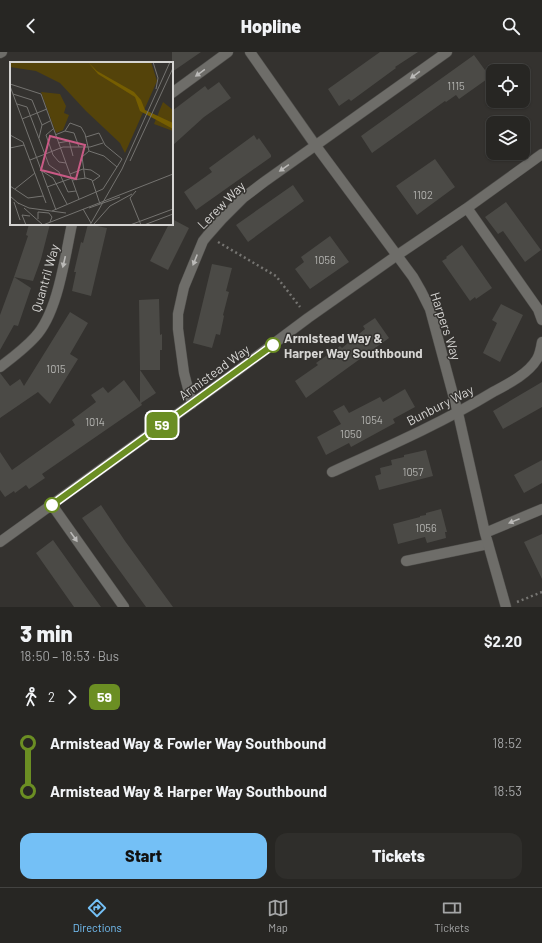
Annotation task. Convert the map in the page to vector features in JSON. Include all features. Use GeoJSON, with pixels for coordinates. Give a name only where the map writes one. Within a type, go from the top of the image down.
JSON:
{"type":"FeatureCollection","features":[{"type":"Feature","properties":{"kind":"street"},"geometry":{"type":"LineString","coordinates":[[173,92],[228,52]]}},
{"type":"Feature","properties":{"kind":"street","name":"Harpers Way"},"geometry":{"type":"LineString","coordinates":[[250,52],[316,146],[422,291],[430,309],[458,413],[485,533],[506,607]]}},
{"type":"Feature","properties":{"kind":"street","name":"Lerew Way"},"geometry":{"type":"LineString","coordinates":[[192,404],[179,346],[178,314],[184,287],[203,241],[243,198],[447,52]]}},
{"type":"Feature","properties":{"kind":"street","name":"Armistead Way"},"geometry":{"type":"LineString","coordinates":[[0,541],[192,404],[308,318],[542,154]]}},
{"type":"Feature","properties":{"kind":"street"},"geometry":{"type":"LineString","coordinates":[[467,208],[538,309],[542,320]]}},
{"type":"Feature","properties":{"kind":"street","name":"Quantril Way"},"geometry":{"type":"LineString","coordinates":[[0,367],[36,336],[50,313],[59,282],[72,225]]}},
{"type":"Feature","properties":{"kind":"street","name":"Bunbury Way"},"geometry":{"type":"LineString","coordinates":[[332,472],[458,413],[523,373],[537,360],[542,342]]}},
{"type":"Feature","properties":{"kind":"street"},"geometry":{"type":"LineString","coordinates":[[52,505],[124,607]]}},
{"type":"Feature","properties":{"kind":"street"},"geometry":{"type":"LineString","coordinates":[[485,533],[542,509]]}},
{"type":"Feature","properties":{"kind":"street"},"geometry":{"type":"LineString","coordinates":[[406,561],[488,544]]}},
{"type":"Feature","properties":{"kind":"path"},"geometry":{"type":"LineString","coordinates":[[207,236],[276,276],[308,318]]}},
{"type":"Feature","properties":{"kind":"path"},"geometry":{"type":"LineString","coordinates":[[506,607],[542,592]]}},
{"type":"Feature","properties":{"kind":"building"},"geometry":{"type":"Polygon","coordinates":[[[172,52],[201,52],[173,71],[172,52]]]}},
{"type":"Feature","properties":{"kind":"building"},"geometry":{"type":"Polygon","coordinates":[[[380,52],[418,52],[395,67],[396,68],[351,101],[349,99],[339,106],[328,89],[380,52]]]}},
{"type":"Feature","properties":{"kind":"building"},"geometry":{"type":"Polygon","coordinates":[[[474,55],[486,72],[486,80],[459,99],[456,95],[446,102],[445,101],[372,153],[361,136],[474,55]]]}},
{"type":"Feature","properties":{"kind":"building"},"geometry":{"type":"Polygon","coordinates":[[[219,82],[231,98],[204,117],[173,145],[173,110],[205,86],[208,90],[219,82]]]}},
{"type":"Feature","properties":{"kind":"building"},"geometry":{"type":"Polygon","coordinates":[[[254,135],[257,140],[259,138],[271,157],[196,210],[184,192],[212,172],[209,168],[254,135]]]}},
{"type":"Feature","properties":{"kind":"building"},"geometry":{"type":"Polygon","coordinates":[[[435,159],[455,187],[417,215],[396,186],[435,159]]]}},
{"type":"Feature","properties":{"kind":"building"},"geometry":{"type":"Polygon","coordinates":[[[293,185],[304,201],[248,242],[236,225],[293,185]]]}},
{"type":"Feature","properties":{"kind":"building"},"geometry":{"type":"Polygon","coordinates":[[[506,202],[541,250],[525,262],[503,231],[498,234],[485,217],[506,202]]]}},
{"type":"Feature","properties":{"kind":"building"},"geometry":{"type":"Polygon","coordinates":[[[173,220],[189,228],[168,270],[150,261],[168,225],[173,225],[173,220]]]}},
{"type":"Feature","properties":{"kind":"building"},"geometry":{"type":"Polygon","coordinates":[[[29,225],[50,225],[41,259],[33,281],[14,277],[28,236],[26,235],[29,225]]]}},
{"type":"Feature","properties":{"kind":"building"},"geometry":{"type":"Polygon","coordinates":[[[88,225],[107,228],[91,296],[72,291],[76,272],[74,272],[81,242],[83,243],[88,225]]]}},
{"type":"Feature","properties":{"kind":"building"},"geometry":{"type":"Polygon","coordinates":[[[330,236],[349,262],[310,289],[295,269],[304,262],[301,257],[330,236]]]}},
{"type":"Feature","properties":{"kind":"building"},"geometry":{"type":"Polygon","coordinates":[[[462,245],[492,288],[476,299],[475,297],[470,301],[442,261],[462,245]]]}},
{"type":"Feature","properties":{"kind":"building"},"geometry":{"type":"Polygon","coordinates":[[[212,264],[232,268],[226,291],[229,292],[220,335],[216,334],[212,348],[193,343],[212,264]]]}},
{"type":"Feature","properties":{"kind":"building"},"geometry":{"type":"Polygon","coordinates":[[[14,277],[31,288],[18,326],[14,325],[0,350],[0,315],[14,277]]]}},
{"type":"Feature","properties":{"kind":"building"},"geometry":{"type":"Polygon","coordinates":[[[159,299],[160,335],[162,334],[160,370],[140,370],[139,300],[159,299]]]}},
{"type":"Feature","properties":{"kind":"building"},"geometry":{"type":"Polygon","coordinates":[[[501,304],[523,315],[500,362],[483,353],[497,323],[492,320],[501,304]]]}},
{"type":"Feature","properties":{"kind":"building"},"geometry":{"type":"Polygon","coordinates":[[[70,312],[88,323],[70,354],[78,359],[50,404],[38,392],[0,418],[0,373],[10,386],[20,379],[24,386],[70,312]]]}},
{"type":"Feature","properties":{"kind":"building"},"geometry":{"type":"Polygon","coordinates":[[[375,318],[389,338],[306,398],[295,381],[318,365],[316,363],[340,346],[342,348],[365,329],[363,326],[375,318]]]}},
{"type":"Feature","properties":{"kind":"building"},"geometry":{"type":"Polygon","coordinates":[[[140,370],[156,393],[141,403],[142,405],[42,474],[45,478],[29,489],[26,485],[15,493],[14,491],[5,497],[0,490],[0,452],[12,470],[75,425],[72,420],[96,402],[91,395],[103,387],[108,393],[124,380],[140,402],[140,370]]]}},
{"type":"Feature","properties":{"kind":"building"},"geometry":{"type":"Polygon","coordinates":[[[542,382],[542,407],[503,429],[493,411],[542,382]]]}},
{"type":"Feature","properties":{"kind":"building"},"geometry":{"type":"Polygon","coordinates":[[[405,389],[415,407],[393,419],[395,423],[351,447],[349,443],[326,455],[317,437],[341,424],[333,411],[344,405],[349,413],[380,397],[383,402],[405,389]]]}},
{"type":"Feature","properties":{"kind":"building"},"geometry":{"type":"Polygon","coordinates":[[[426,450],[433,476],[379,490],[375,476],[381,474],[380,468],[392,465],[391,460],[404,457],[404,455],[426,450]]]}},
{"type":"Feature","properties":{"kind":"building"},"geometry":{"type":"Polygon","coordinates":[[[542,460],[542,483],[524,493],[514,475],[542,460]]]}},
{"type":"Feature","properties":{"kind":"building"},"geometry":{"type":"Polygon","coordinates":[[[101,505],[173,607],[146,607],[82,518],[101,505]]]}},
{"type":"Feature","properties":{"kind":"building"},"geometry":{"type":"Polygon","coordinates":[[[441,509],[447,532],[445,532],[446,538],[427,543],[425,537],[398,544],[393,524],[420,517],[426,515],[426,513],[441,509]]]}},
{"type":"Feature","properties":{"kind":"building"},"geometry":{"type":"Polygon","coordinates":[[[542,534],[542,579],[524,542],[542,534]]]}},
{"type":"Feature","properties":{"kind":"building"},"geometry":{"type":"Polygon","coordinates":[[[53,540],[101,607],[74,607],[36,553],[53,540]]]}},
{"type":"Feature","properties":{"kind":"bus line","name":"59"},"geometry":{"type":"LineString","coordinates":[[52,505],[273,345]]}},
{"type":"Feature","properties":{"kind":"place","name":"Armistead Way & Harper Way Southbound"},"geometry":{"type":"Point","coordinates":[273,345]}}]}
